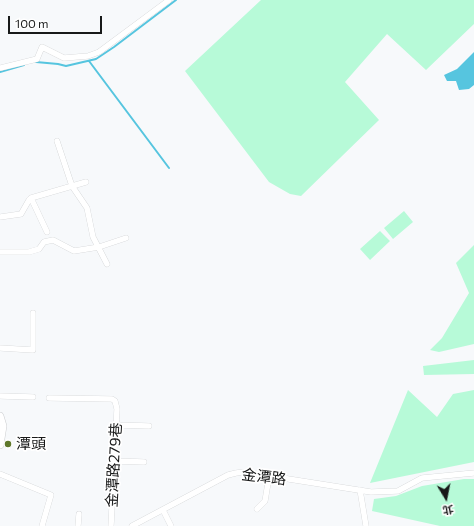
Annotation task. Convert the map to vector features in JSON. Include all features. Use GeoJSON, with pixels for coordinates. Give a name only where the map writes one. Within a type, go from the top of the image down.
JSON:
{"type":"FeatureCollection","features":[{"type":"Feature","properties":{"kind":"street"},"geometry":{"type":"LineString","coordinates":[[0,68],[37,59],[42,47],[64,58],[88,56],[99,52],[169,0]]}},
{"type":"Feature","properties":{"kind":"street"},"geometry":{"type":"LineString","coordinates":[[58,142],[72,186],[87,208],[93,237],[107,264]]}},
{"type":"Feature","properties":{"kind":"street"},"geometry":{"type":"LineString","coordinates":[[0,217],[21,214],[31,198],[86,182]]}},
{"type":"Feature","properties":{"kind":"street"},"geometry":{"type":"LineString","coordinates":[[31,198],[47,232]]}},
{"type":"Feature","properties":{"kind":"street"},"geometry":{"type":"LineString","coordinates":[[0,252],[29,252],[40,249],[44,242],[53,240],[74,251],[99,247],[126,238]]}},
{"type":"Feature","properties":{"kind":"street"},"geometry":{"type":"LineString","coordinates":[[0,348],[33,350],[33,313]]}},
{"type":"Feature","properties":{"kind":"street"},"geometry":{"type":"LineString","coordinates":[[0,396],[33,397]]}},
{"type":"Feature","properties":{"kind":"street","name":"金潭路279巷"},"geometry":{"type":"LineString","coordinates":[[49,398],[112,399],[115,401],[116,425],[112,526]]}},
{"type":"Feature","properties":{"kind":"street"},"geometry":{"type":"LineString","coordinates":[[0,416],[3,426],[0,445]]}},
{"type":"Feature","properties":{"kind":"street"},"geometry":{"type":"LineString","coordinates":[[116,425],[149,426]]}},
{"type":"Feature","properties":{"kind":"street"},"geometry":{"type":"LineString","coordinates":[[114,461],[144,462]]}},
{"type":"Feature","properties":{"kind":"street","name":"金潭路"},"geometry":{"type":"LineString","coordinates":[[132,526],[232,474],[244,472],[371,492],[398,491],[422,478],[474,473]]}},
{"type":"Feature","properties":{"kind":"street"},"geometry":{"type":"LineString","coordinates":[[0,474],[51,495],[42,526]]}},
{"type":"Feature","properties":{"kind":"street"},"geometry":{"type":"LineString","coordinates":[[256,509],[264,500],[269,477]]}},
{"type":"Feature","properties":{"kind":"street"},"geometry":{"type":"LineString","coordinates":[[360,490],[366,526]]}},
{"type":"Feature","properties":{"kind":"street"},"geometry":{"type":"LineString","coordinates":[[163,510],[170,526]]}},
{"type":"Feature","properties":{"kind":"street"},"geometry":{"type":"LineString","coordinates":[[78,526],[79,514]]}},
{"type":"Feature","properties":{"kind":"green space"},"geometry":{"type":"Polygon","coordinates":[[[261,0],[474,0],[474,24],[426,70],[387,34],[345,82],[379,120],[301,196],[290,194],[269,182],[185,71],[261,0]]]}},
{"type":"Feature","properties":{"kind":"green space"},"geometry":{"type":"Polygon","coordinates":[[[404,211],[413,222],[393,239],[384,228],[404,211]]]}},
{"type":"Feature","properties":{"kind":"green space"},"geometry":{"type":"Polygon","coordinates":[[[380,231],[390,241],[370,260],[360,249],[380,231]]]}},
{"type":"Feature","properties":{"kind":"green space"},"geometry":{"type":"Polygon","coordinates":[[[474,245],[474,344],[439,352],[430,350],[442,338],[469,293],[456,263],[474,245]]]}},
{"type":"Feature","properties":{"kind":"green space"},"geometry":{"type":"Polygon","coordinates":[[[474,360],[474,374],[424,375],[423,366],[474,360]]]}},
{"type":"Feature","properties":{"kind":"green space"},"geometry":{"type":"Polygon","coordinates":[[[408,390],[437,417],[453,394],[474,390],[474,462],[370,483],[408,390]]]}},
{"type":"Feature","properties":{"kind":"green space"},"geometry":{"type":"Polygon","coordinates":[[[464,479],[474,479],[474,526],[440,526],[372,511],[374,499],[396,496],[422,486],[464,479]]]}},
{"type":"Feature","properties":{"kind":"water"},"geometry":{"type":"Polygon","coordinates":[[[474,52],[474,85],[469,89],[459,90],[456,81],[447,81],[444,75],[457,69],[474,52]]]}},
{"type":"Feature","properties":{"kind":"waterway"},"geometry":{"type":"LineString","coordinates":[[36,62],[66,66],[96,59],[176,0]]}},
{"type":"Feature","properties":{"kind":"waterway"},"geometry":{"type":"LineString","coordinates":[[89,61],[169,168]]}},
{"type":"Feature","properties":{"kind":"waterway"},"geometry":{"type":"LineString","coordinates":[[0,72],[24,65]]}},
{"type":"Feature","properties":{"kind":"place","name":"潭頭"},"geometry":{"type":"Point","coordinates":[8,444]}}]}
